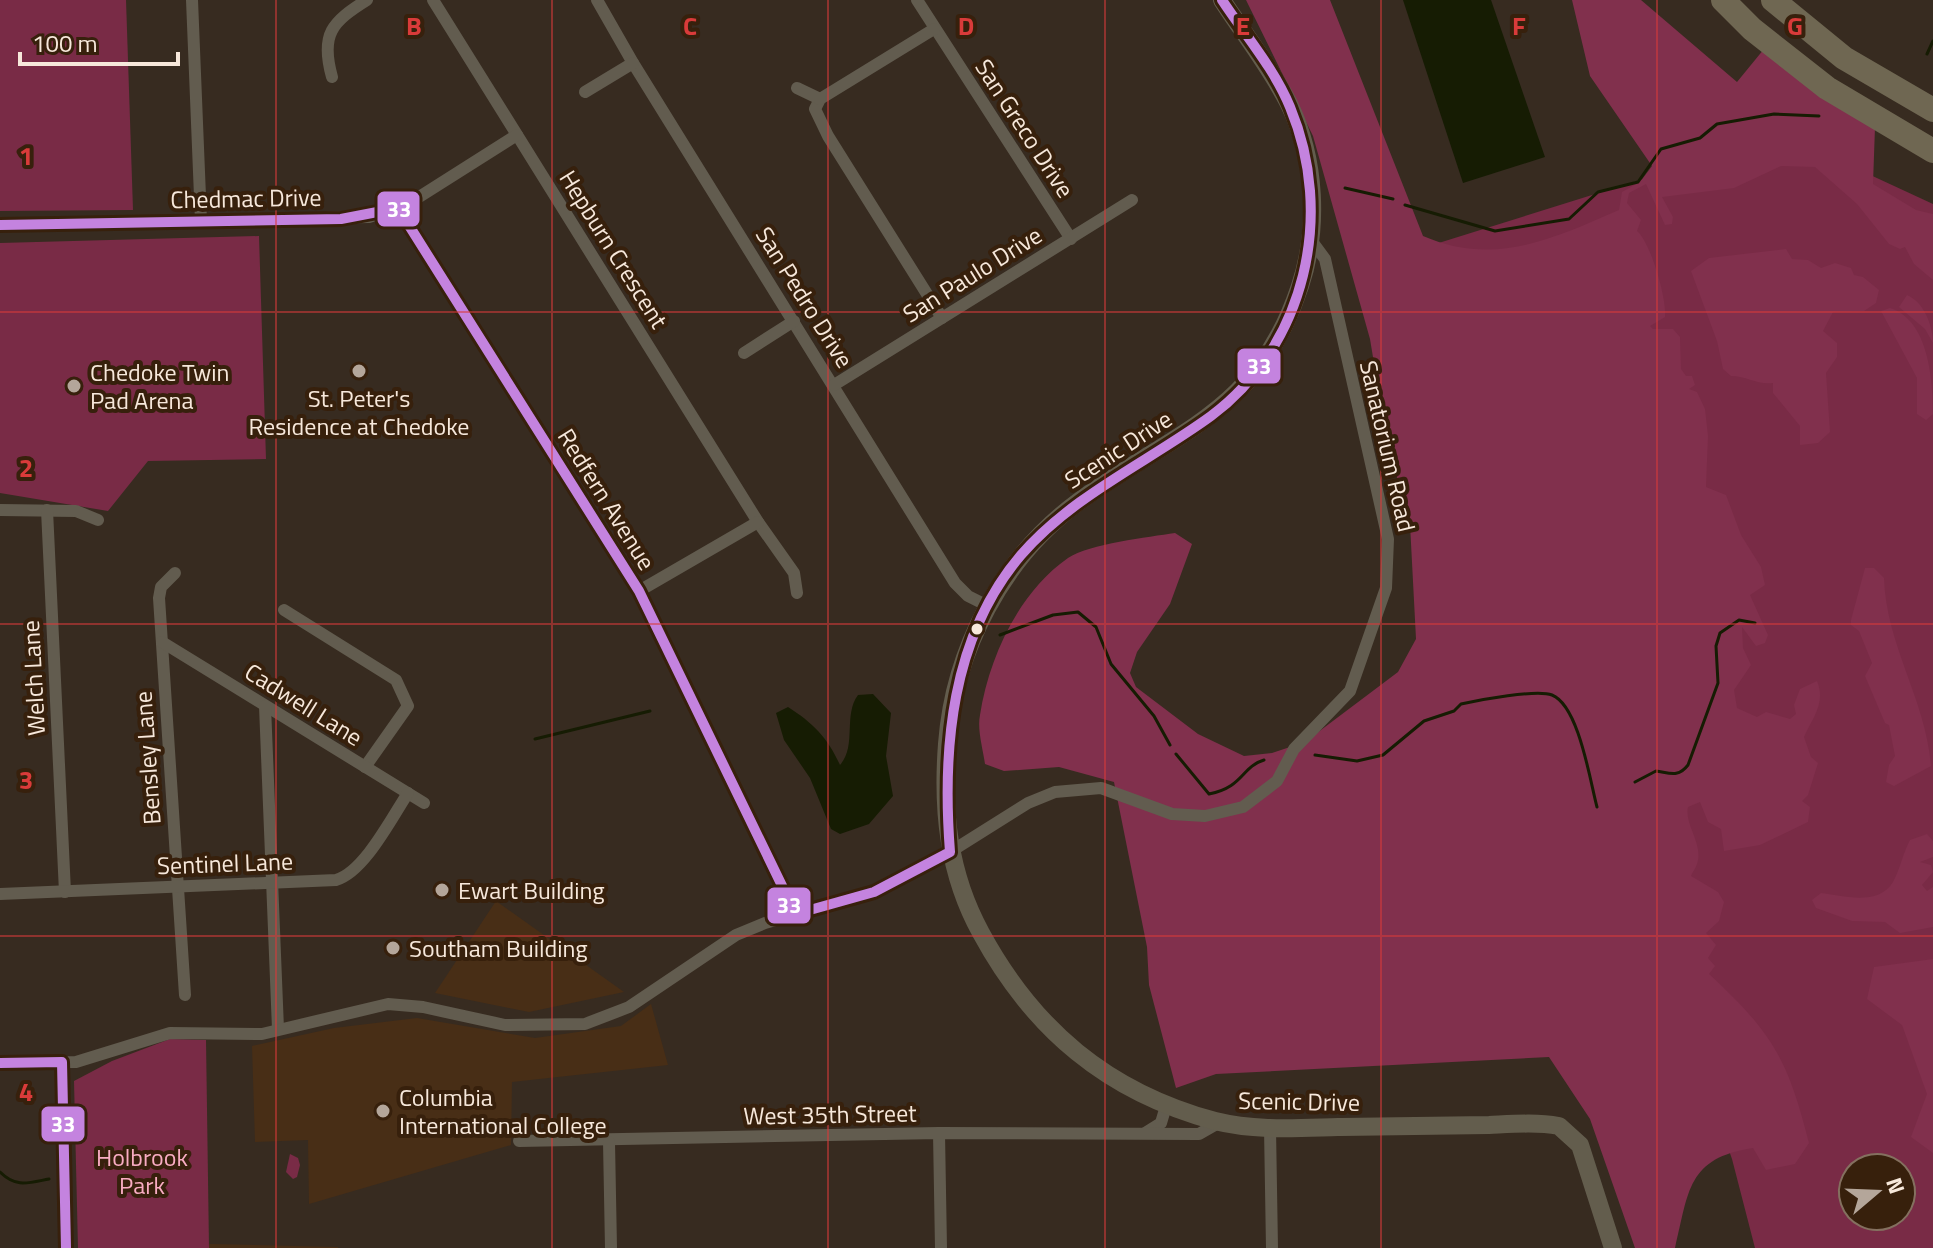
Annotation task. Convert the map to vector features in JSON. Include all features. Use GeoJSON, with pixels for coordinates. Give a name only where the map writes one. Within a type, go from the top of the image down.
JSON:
{"type":"FeatureCollection","features":[{"type":"Feature","properties":{"kind":"highway"},"geometry":{"type":"LineString","coordinates":[[1723,0],[1752,29],[1827,88],[1933,151]]}},
{"type":"Feature","properties":{"kind":"highway"},"geometry":{"type":"LineString","coordinates":[[1773,0],[1844,58],[1933,110]]}},
{"type":"Feature","properties":{"kind":"street"},"geometry":{"type":"LineString","coordinates":[[192,0],[201,221]]}},
{"type":"Feature","properties":{"kind":"street"},"geometry":{"type":"LineString","coordinates":[[332,77],[327,40],[338,18],[367,0]]}},
{"type":"Feature","properties":{"kind":"street","name":"Hepburn Crescent"},"geometry":{"type":"LineString","coordinates":[[433,0],[758,522],[794,573],[797,593]]}},
{"type":"Feature","properties":{"kind":"street","name":"San Pedro Drive"},"geometry":{"type":"LineString","coordinates":[[597,0],[955,583],[968,596],[988,606]]}},
{"type":"Feature","properties":{"kind":"street","name":"San Greco Drive"},"geometry":{"type":"LineString","coordinates":[[917,0],[1071,239]]}},
{"type":"Feature","properties":{"kind":"street","name":"Scenic Drive"},"geometry":{"type":"LineString","coordinates":[[1222,0],[1289,105],[1309,172],[1311,240],[1289,316],[1270,355],[1249,382],[1208,419],[1076,503],[1034,542],[1003,578],[970,644],[949,719],[945,774],[950,852],[976,925],[1021,999],[1088,1062],[1166,1106],[1220,1122],[1270,1128],[1559,1126],[1580,1145],[1613,1248]]}},
{"type":"Feature","properties":{"kind":"street"},"geometry":{"type":"LineString","coordinates":[[934,29],[820,99],[815,109],[818,120],[942,318]]}},
{"type":"Feature","properties":{"kind":"street"},"geometry":{"type":"LineString","coordinates":[[585,92],[633,63]]}},
{"type":"Feature","properties":{"kind":"street"},"geometry":{"type":"LineString","coordinates":[[797,88],[820,99]]}},
{"type":"Feature","properties":{"kind":"street","name":"Chedmac Drive"},"geometry":{"type":"LineString","coordinates":[[0,225],[341,219],[398,208],[487,157],[517,135]]}},
{"type":"Feature","properties":{"kind":"street","name":"San Paulo Drive"},"geometry":{"type":"LineString","coordinates":[[834,385],[1132,200]]}},
{"type":"Feature","properties":{"kind":"street","name":"Redfern Avenue"},"geometry":{"type":"LineString","coordinates":[[398,208],[639,591],[786,894],[792,915]]}},
{"type":"Feature","properties":{"kind":"street","name":"Sanatorium Road"},"geometry":{"type":"LineString","coordinates":[[0,1063],[87,1060],[170,1033],[242,1036],[388,1004],[423,1007],[505,1025],[585,1024],[629,1007],[736,935],[792,915],[874,892],[950,852],[1028,803],[1080,788],[1101,788],[1172,814],[1205,816],[1243,807],[1277,781],[1294,749],[1350,691],[1386,588],[1388,539],[1325,259],[1311,240]]}},
{"type":"Feature","properties":{"kind":"street"},"geometry":{"type":"LineString","coordinates":[[744,353],[794,321]]}},
{"type":"Feature","properties":{"kind":"street"},"geometry":{"type":"LineString","coordinates":[[0,510],[76,511],[98,520]]}},
{"type":"Feature","properties":{"kind":"street","name":"Welch Lane"},"geometry":{"type":"LineString","coordinates":[[47,510],[65,892]]}},
{"type":"Feature","properties":{"kind":"street"},"geometry":{"type":"LineString","coordinates":[[639,591],[758,522]]}},
{"type":"Feature","properties":{"kind":"street","name":"Bensley Lane"},"geometry":{"type":"LineString","coordinates":[[175,573],[161,587],[159,598],[185,995]]}},
{"type":"Feature","properties":{"kind":"street"},"geometry":{"type":"LineString","coordinates":[[284,610],[396,680],[404,692],[408,706],[365,767]]}},
{"type":"Feature","properties":{"kind":"street","name":"Cadwell Lane"},"geometry":{"type":"LineString","coordinates":[[162,642],[424,803]]}},
{"type":"Feature","properties":{"kind":"street"},"geometry":{"type":"LineString","coordinates":[[265,706],[278,1029]]}},
{"type":"Feature","properties":{"kind":"street","name":"Sentinel Lane"},"geometry":{"type":"LineString","coordinates":[[0,894],[272,883],[349,876],[408,793]]}},
{"type":"Feature","properties":{"kind":"street"},"geometry":{"type":"LineString","coordinates":[[62,1062],[66,1248]]}},
{"type":"Feature","properties":{"kind":"street"},"geometry":{"type":"LineString","coordinates":[[1142,1134],[1161,1123],[1166,1106]]}},
{"type":"Feature","properties":{"kind":"street","name":"West 35th Street"},"geometry":{"type":"LineString","coordinates":[[519,1141],[609,1142],[939,1133],[1199,1134],[1220,1122]]}},
{"type":"Feature","properties":{"kind":"street"},"geometry":{"type":"LineString","coordinates":[[1270,1128],[1272,1248]]}},
{"type":"Feature","properties":{"kind":"street"},"geometry":{"type":"LineString","coordinates":[[939,1133],[941,1248]]}},
{"type":"Feature","properties":{"kind":"street"},"geometry":{"type":"LineString","coordinates":[[609,1142],[611,1248]]}},
{"type":"Feature","properties":{"kind":"shaded area"},"geometry":{"type":"Polygon","coordinates":[[[1246,0],[1330,0],[1423,236],[1449,245],[1499,249],[1523,246],[1570,231],[1619,210],[1622,192],[1640,182],[1652,166],[1590,76],[1572,0],[1641,0],[1737,82],[1764,49],[1875,127],[1873,184],[1916,210],[1933,214],[1933,280],[1914,264],[1905,247],[1900,249],[1889,244],[1857,204],[1815,167],[1781,166],[1734,188],[1662,197],[1673,217],[1672,224],[1665,225],[1646,184],[1629,193],[1627,203],[1641,220],[1637,231],[1653,259],[1665,309],[1665,317],[1650,326],[1653,329],[1673,329],[1680,337],[1681,369],[1686,376],[1692,376],[1695,385],[1689,389],[1697,392],[1705,409],[1708,436],[1706,487],[1726,495],[1741,535],[1761,567],[1765,585],[1750,595],[1768,635],[1765,643],[1756,646],[1742,627],[1743,648],[1751,665],[1734,690],[1737,708],[1757,717],[1766,712],[1790,719],[1796,714],[1794,705],[1800,689],[1817,681],[1820,696],[1804,737],[1811,757],[1818,763],[1808,795],[1802,801],[1810,807],[1808,822],[1760,845],[1724,851],[1721,829],[1708,822],[1700,802],[1688,807],[1698,849],[1697,865],[1691,876],[1718,892],[1724,902],[1719,921],[1706,933],[1716,945],[1708,958],[1715,966],[1709,974],[1749,1014],[1775,1050],[1794,1090],[1809,1143],[1795,1164],[1766,1170],[1753,1148],[1731,1153],[1703,1169],[1688,1194],[1675,1248],[1635,1248],[1590,1119],[1549,1057],[1216,1074],[1176,1088],[1149,985],[1147,947],[1114,782],[1059,767],[1004,771],[985,764],[980,715],[991,671],[1009,628],[1021,607],[1051,572],[1068,558],[1090,549],[1175,533],[1192,544],[1170,604],[1137,652],[1130,673],[1136,687],[1198,734],[1244,756],[1272,753],[1305,742],[1398,672],[1416,639],[1410,524],[1387,442],[1370,339],[1313,136],[1246,0]]]}},
{"type":"Feature","properties":{"kind":"shaded area"},"geometry":{"type":"Polygon","coordinates":[[[1403,0],[1491,0],[1545,157],[1463,183],[1403,0]]]}},
{"type":"Feature","properties":{"kind":"shaded area"},"geometry":{"type":"Polygon","coordinates":[[[1786,249],[1792,259],[1808,260],[1821,268],[1835,263],[1851,268],[1854,275],[1863,277],[1879,290],[1876,303],[1864,311],[1833,312],[1823,331],[1837,343],[1837,357],[1826,373],[1830,432],[1818,443],[1800,445],[1800,426],[1773,393],[1773,383],[1731,376],[1723,369],[1717,341],[1691,271],[1709,258],[1786,249]]]}},
{"type":"Feature","properties":{"kind":"shaded area"},"geometry":{"type":"Polygon","coordinates":[[[1907,295],[1918,303],[1926,315],[1933,343],[1925,329],[1899,307],[1907,295]]]}},
{"type":"Feature","properties":{"kind":"shaded area"},"geometry":{"type":"Polygon","coordinates":[[[1890,308],[1913,325],[1926,353],[1933,414],[1926,420],[1917,414],[1917,378],[1881,311],[1890,308]]]}},
{"type":"Feature","properties":{"kind":"shaded area"},"geometry":{"type":"Polygon","coordinates":[[[1865,568],[1874,568],[1884,578],[1891,626],[1928,742],[1931,766],[1894,786],[1886,782],[1889,765],[1895,756],[1889,725],[1885,723],[1865,676],[1872,663],[1859,631],[1851,625],[1865,568]]]}},
{"type":"Feature","properties":{"kind":"shaded area"},"geometry":{"type":"Polygon","coordinates":[[[873,694],[891,713],[886,756],[893,796],[869,824],[840,834],[831,829],[810,778],[784,740],[776,713],[788,707],[805,719],[825,739],[840,765],[848,749],[854,703],[858,695],[873,694]]]}},
{"type":"Feature","properties":{"kind":"shaded area"},"geometry":{"type":"Polygon","coordinates":[[[1927,834],[1933,841],[1933,857],[1920,862],[1931,865],[1933,872],[1922,885],[1927,891],[1933,887],[1933,927],[1900,933],[1885,922],[1852,921],[1816,908],[1812,900],[1821,893],[1860,898],[1887,889],[1893,882],[1910,840],[1927,834]]]}},
{"type":"Feature","properties":{"kind":"shaded area"},"geometry":{"type":"Polygon","coordinates":[[[496,901],[624,992],[529,1012],[435,993],[496,901]]]}},
{"type":"Feature","properties":{"kind":"shaded area"},"geometry":{"type":"Polygon","coordinates":[[[1933,959],[1933,1153],[1911,1137],[1927,1094],[1902,1025],[1867,999],[1874,967],[1933,959]]]}},
{"type":"Feature","properties":{"kind":"shaded area","name":"Columbia International College"},"geometry":{"type":"Polygon","coordinates":[[[651,1004],[668,1065],[512,1082],[511,1145],[309,1204],[308,1140],[255,1142],[252,1046],[334,1028],[417,1018],[535,1038],[621,1026],[651,1004]]]}},
{"type":"Feature","properties":{"kind":"shaded area"},"geometry":{"type":"Polygon","coordinates":[[[209,1244],[338,1247],[338,1248],[209,1248],[209,1244]]]}},
{"type":"Feature","properties":{"kind":"green space"},"geometry":{"type":"Polygon","coordinates":[[[0,0],[126,0],[133,210],[0,211],[0,0]]]}},
{"type":"Feature","properties":{"kind":"green space"},"geometry":{"type":"Polygon","coordinates":[[[1784,135],[1933,204],[1933,1248],[1755,1248],[1732,1159],[1413,251],[1784,135]]]}},
{"type":"Feature","properties":{"kind":"green space"},"geometry":{"type":"Polygon","coordinates":[[[259,236],[266,459],[148,461],[108,511],[0,493],[0,243],[259,236]]]}},
{"type":"Feature","properties":{"kind":"green space","name":"Holbrook Park"},"geometry":{"type":"Polygon","coordinates":[[[170,1039],[206,1040],[209,1248],[78,1248],[74,1081],[112,1061],[170,1039]]]}},
{"type":"Feature","properties":{"kind":"green space"},"geometry":{"type":"Polygon","coordinates":[[[290,1154],[298,1158],[300,1165],[297,1177],[293,1179],[286,1172],[290,1154]]]}},
{"type":"Feature","properties":{"kind":"waterway"},"geometry":{"type":"LineString","coordinates":[[1927,54],[1933,41]]}},
{"type":"Feature","properties":{"kind":"waterway"},"geometry":{"type":"LineString","coordinates":[[1405,205],[1495,231],[1569,219],[1598,192],[1638,182],[1661,149],[1700,138],[1717,124],[1774,114],[1819,116]]}},
{"type":"Feature","properties":{"kind":"waterway"},"geometry":{"type":"LineString","coordinates":[[1345,188],[1393,199]]}},
{"type":"Feature","properties":{"kind":"waterway"},"geometry":{"type":"LineString","coordinates":[[1000,635],[1053,615],[1078,612],[1096,627],[1111,664],[1154,716],[1170,745]]}},
{"type":"Feature","properties":{"kind":"waterway"},"geometry":{"type":"LineString","coordinates":[[1635,782],[1656,771],[1677,773],[1688,765],[1718,683],[1716,646],[1720,633],[1739,620],[1755,623]]}},
{"type":"Feature","properties":{"kind":"waterway"},"geometry":{"type":"LineString","coordinates":[[1315,755],[1357,761],[1383,755],[1424,721],[1454,711],[1461,704],[1534,693],[1552,695],[1561,702],[1576,728],[1597,807]]}},
{"type":"Feature","properties":{"kind":"waterway"},"geometry":{"type":"LineString","coordinates":[[535,739],[650,711]]}},
{"type":"Feature","properties":{"kind":"waterway"},"geometry":{"type":"LineString","coordinates":[[1176,754],[1209,794],[1229,787],[1256,763],[1264,760]]}},
{"type":"Feature","properties":{"kind":"waterway"},"geometry":{"type":"LineString","coordinates":[[0,1172],[17,1182],[49,1179]]}},
{"type":"Feature","properties":{"kind":"transit line","name":"33"},"geometry":{"type":"LineString","coordinates":[[0,225],[341,219],[398,208],[639,591],[786,894],[792,915],[874,892],[950,852],[948,774],[956,696],[979,622],[998,587],[1021,555],[1064,514],[1187,433],[1244,387],[1270,353],[1290,316],[1303,275],[1310,234],[1310,191],[1303,148],[1290,107],[1276,79],[1222,0]]}},
{"type":"Feature","properties":{"kind":"transit line","name":"33"},"geometry":{"type":"LineString","coordinates":[[0,1063],[62,1062],[66,1248]]}},
{"type":"Feature","properties":{"kind":"place","name":"St. Peter's Residence at Chedoke"},"geometry":{"type":"Point","coordinates":[359,371]}},
{"type":"Feature","properties":{"kind":"place","name":"Chedoke Twin Pad Arena"},"geometry":{"type":"Point","coordinates":[74,386]}},
{"type":"Feature","properties":{"kind":"place","name":"Ewart Building"},"geometry":{"type":"Point","coordinates":[442,890]}},
{"type":"Feature","properties":{"kind":"place","name":"Southam Building"},"geometry":{"type":"Point","coordinates":[393,948]}},
{"type":"Feature","properties":{"kind":"place","name":"Columbia International College"},"geometry":{"type":"Point","coordinates":[383,1111]}}]}
